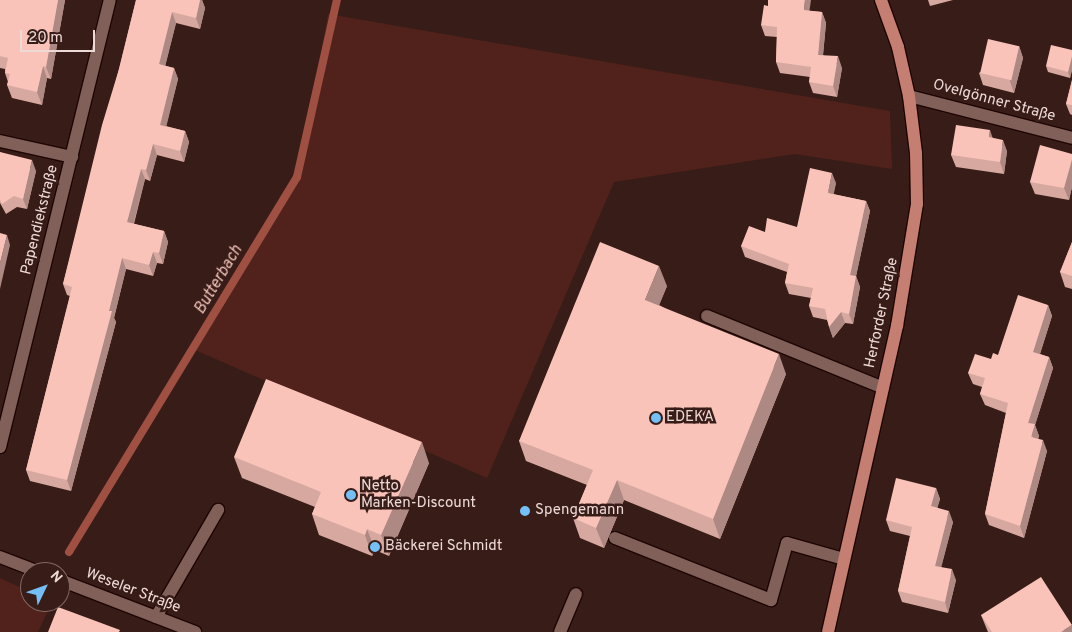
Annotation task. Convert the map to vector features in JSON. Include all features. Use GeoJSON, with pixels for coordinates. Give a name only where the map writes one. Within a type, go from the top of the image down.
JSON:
{"type":"FeatureCollection","features":[{"type":"Feature","properties":{"kind":"main road","name":"Herforder Straße"},"geometry":{"type":"LineString","coordinates":[[828,632],[883,388],[910,258],[917,204],[916,153],[908,96],[898,47],[881,0]]}},
{"type":"Feature","properties":{"kind":"street","name":"Papendiekstraße"},"geometry":{"type":"LineString","coordinates":[[0,447],[110,0]]}},
{"type":"Feature","properties":{"kind":"street","name":"Ovelgönner Straße"},"geometry":{"type":"LineString","coordinates":[[908,96],[1072,138]]}},
{"type":"Feature","properties":{"kind":"street"},"geometry":{"type":"LineString","coordinates":[[0,141],[72,156]]}},
{"type":"Feature","properties":{"kind":"street"},"geometry":{"type":"LineString","coordinates":[[707,316],[883,388]]}},
{"type":"Feature","properties":{"kind":"street"},"geometry":{"type":"LineString","coordinates":[[156,617],[218,510]]}},
{"type":"Feature","properties":{"kind":"street"},"geometry":{"type":"LineString","coordinates":[[615,538],[771,600],[787,543],[844,560]]}},
{"type":"Feature","properties":{"kind":"street"},"geometry":{"type":"LineString","coordinates":[[0,557],[20,565]]}},
{"type":"Feature","properties":{"kind":"street","name":"Weseler Straße"},"geometry":{"type":"LineString","coordinates":[[70,584],[195,632]]}},
{"type":"Feature","properties":{"kind":"street"},"geometry":{"type":"LineString","coordinates":[[560,632],[576,594]]}},
{"type":"Feature","properties":{"kind":"shaded area"},"geometry":{"type":"Polygon","coordinates":[[[328,14],[890,111],[892,169],[795,154],[614,182],[487,478],[193,349],[300,176],[328,14]]]}},
{"type":"Feature","properties":{"kind":"shaded area"},"geometry":{"type":"Polygon","coordinates":[[[0,578],[20,587],[20,612],[47,612],[38,632],[0,632],[0,578]]]}},
{"type":"Feature","properties":{"kind":"building"},"geometry":{"type":"Polygon","coordinates":[[[0,0],[58,0],[46,67],[43,66],[37,92],[7,85],[10,74],[5,73],[8,58],[0,56],[0,0]]]}},
{"type":"Feature","properties":{"kind":"building"},"geometry":{"type":"Polygon","coordinates":[[[136,0],[200,0],[196,18],[172,12],[159,64],[174,68],[160,125],[185,131],[180,151],[153,144],[146,170],[141,169],[127,222],[164,231],[159,253],[153,252],[149,265],[122,258],[109,311],[112,311],[67,480],[26,470],[72,287],[63,284],[102,125],[119,69],[136,0]]]}},
{"type":"Feature","properties":{"kind":"building"},"geometry":{"type":"Polygon","coordinates":[[[768,0],[805,0],[804,10],[822,12],[818,55],[838,56],[833,86],[809,82],[811,67],[776,62],[777,27],[761,25],[764,5],[768,6],[768,0]]]}},
{"type":"Feature","properties":{"kind":"building"},"geometry":{"type":"Polygon","coordinates":[[[988,39],[1019,46],[1011,80],[980,73],[988,39]]]}},
{"type":"Feature","properties":{"kind":"building"},"geometry":{"type":"Polygon","coordinates":[[[1051,45],[1072,50],[1068,72],[1046,66],[1051,45]]]}},
{"type":"Feature","properties":{"kind":"building"},"geometry":{"type":"Polygon","coordinates":[[[1072,80],[1072,105],[1066,104],[1072,80]]]}},
{"type":"Feature","properties":{"kind":"building"},"geometry":{"type":"Polygon","coordinates":[[[956,125],[990,130],[989,137],[1003,140],[1000,162],[951,155],[956,125]]]}},
{"type":"Feature","properties":{"kind":"building"},"geometry":{"type":"Polygon","coordinates":[[[1040,145],[1072,154],[1064,188],[1030,182],[1040,145]]]}},
{"type":"Feature","properties":{"kind":"building"},"geometry":{"type":"Polygon","coordinates":[[[0,152],[32,160],[23,199],[14,196],[2,204],[0,200],[0,152]]]}},
{"type":"Feature","properties":{"kind":"building"},"geometry":{"type":"Polygon","coordinates":[[[810,168],[832,173],[828,193],[866,201],[850,275],[856,276],[849,314],[841,312],[829,327],[825,309],[809,306],[813,288],[785,283],[789,264],[741,246],[749,226],[765,232],[767,218],[797,227],[810,168]]]}},
{"type":"Feature","properties":{"kind":"building"},"geometry":{"type":"Polygon","coordinates":[[[0,233],[7,235],[0,263],[0,233]]]}},
{"type":"Feature","properties":{"kind":"building","name":"EDEKA"},"geometry":{"type":"Polygon","coordinates":[[[600,242],[659,266],[645,300],[779,354],[713,519],[617,480],[596,528],[573,518],[593,470],[519,441],[600,242]]]}},
{"type":"Feature","properties":{"kind":"building"},"geometry":{"type":"Polygon","coordinates":[[[1072,242],[1072,276],[1060,272],[1072,242]]]}},
{"type":"Feature","properties":{"kind":"building"},"geometry":{"type":"Polygon","coordinates":[[[1018,295],[1048,305],[1033,352],[1049,357],[1028,423],[1035,424],[1031,437],[1043,440],[1020,526],[985,514],[1008,403],[980,394],[985,378],[968,373],[975,354],[991,359],[993,353],[998,355],[1018,295]]]}},
{"type":"Feature","properties":{"kind":"building","name":"Netto Marken-Discount"},"geometry":{"type":"Polygon","coordinates":[[[266,379],[422,442],[381,535],[367,529],[365,535],[312,514],[321,492],[234,457],[266,379]]]}},
{"type":"Feature","properties":{"kind":"building"},"geometry":{"type":"Polygon","coordinates":[[[896,478],[936,488],[931,506],[949,511],[935,566],[952,569],[945,602],[898,591],[912,527],[886,520],[896,478]]]}},
{"type":"Feature","properties":{"kind":"building"},"geometry":{"type":"Polygon","coordinates":[[[1041,577],[1072,625],[1061,632],[992,632],[981,615],[1041,577]]]}},
{"type":"Feature","properties":{"kind":"building"},"geometry":{"type":"Polygon","coordinates":[[[70,611],[120,630],[119,632],[48,632],[56,612],[70,611]]]}},
{"type":"Feature","properties":{"kind":"waterway","name":"Butterbach"},"geometry":{"type":"LineString","coordinates":[[69,552],[297,177],[337,0]]}},
{"type":"Feature","properties":{"kind":"place","name":"EDEKA"},"geometry":{"type":"Point","coordinates":[656,418]}},
{"type":"Feature","properties":{"kind":"place","name":"Netto Marken-Discount"},"geometry":{"type":"Point","coordinates":[351,495]}},
{"type":"Feature","properties":{"kind":"place","name":"Spengemann"},"geometry":{"type":"Point","coordinates":[525,511]}},
{"type":"Feature","properties":{"kind":"place","name":"Bäckerei Schmidt"},"geometry":{"type":"Point","coordinates":[375,547]}}]}
